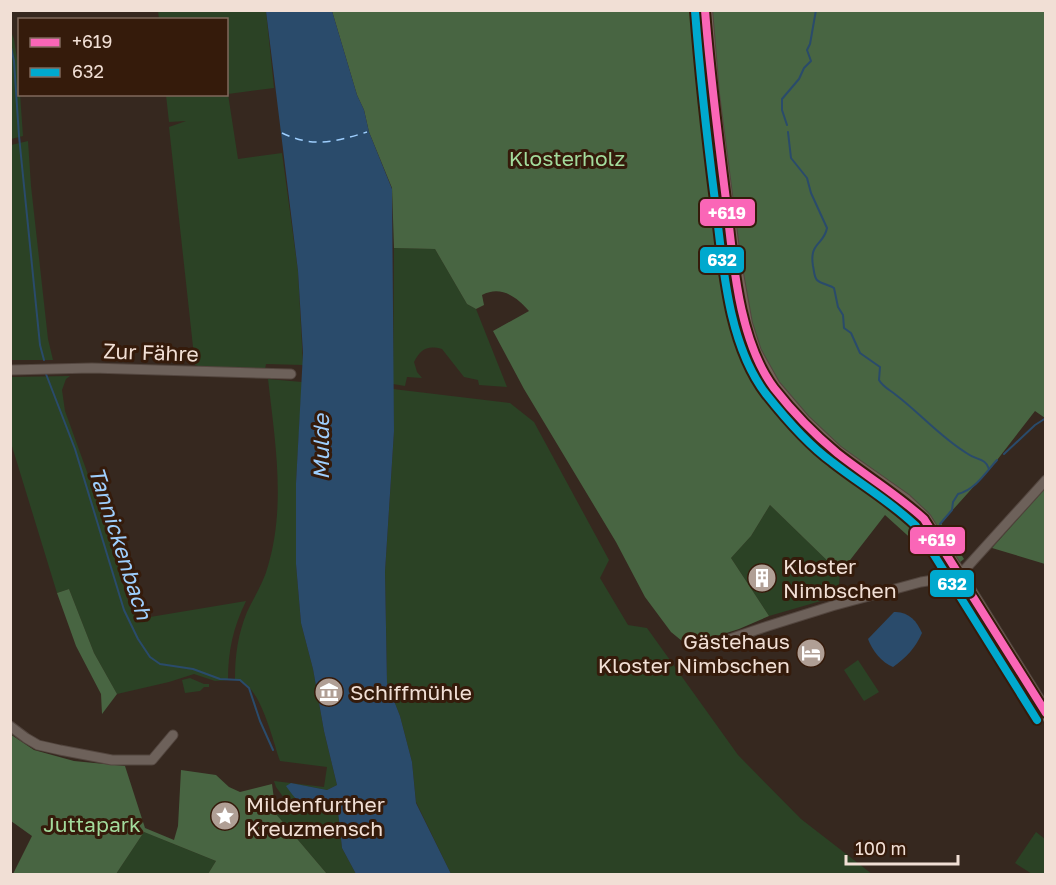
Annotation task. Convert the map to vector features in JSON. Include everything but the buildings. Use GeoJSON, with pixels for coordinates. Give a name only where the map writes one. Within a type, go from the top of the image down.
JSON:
{"type":"FeatureCollection","features":[{"type":"Feature","properties":{"kind":"main road"},"geometry":{"type":"LineString","coordinates":[[705,10],[712,93],[736,281],[750,342],[765,374],[790,407],[837,453],[920,514],[1046,714]]}},
{"type":"Feature","properties":{"kind":"street","name":"Zur Fähre"},"geometry":{"type":"LineString","coordinates":[[10,370],[92,368],[291,374]]}},
{"type":"Feature","properties":{"kind":"street"},"geometry":{"type":"LineString","coordinates":[[718,643],[832,606],[921,582],[959,576],[1046,480]]}},
{"type":"Feature","properties":{"kind":"street"},"geometry":{"type":"LineString","coordinates":[[10,726],[38,745],[112,760],[152,760],[173,735]]}},
{"type":"Feature","properties":{"kind":"green space"},"geometry":{"type":"Polygon","coordinates":[[[158,11],[266,11],[274,88],[228,94],[228,18],[159,18],[158,11]]]}},
{"type":"Feature","properties":{"kind":"green space","name":"Klosterholz"},"geometry":{"type":"Polygon","coordinates":[[[332,11],[701,11],[718,171],[762,376],[908,508],[934,541],[940,557],[938,563],[885,515],[840,573],[770,505],[751,536],[731,558],[769,616],[739,629],[701,641],[682,641],[671,632],[645,597],[616,542],[524,389],[493,331],[529,311],[514,297],[496,291],[482,295],[484,305],[476,309],[467,304],[435,249],[394,248],[392,188],[369,132],[332,11]]]}},
{"type":"Feature","properties":{"kind":"green space"},"geometry":{"type":"Polygon","coordinates":[[[708,11],[1045,11],[1045,418],[1035,411],[994,464],[941,523],[964,559],[959,563],[860,465],[807,419],[769,372],[748,323],[708,11]]]}},
{"type":"Feature","properties":{"kind":"green space"},"geometry":{"type":"Polygon","coordinates":[[[10,29],[18,65],[18,96],[20,96],[23,136],[11,139],[10,29]]]}},
{"type":"Feature","properties":{"kind":"green space"},"geometry":{"type":"Polygon","coordinates":[[[228,94],[238,159],[282,153],[298,271],[303,365],[266,364],[264,374],[218,373],[195,365],[169,127],[186,121],[169,122],[166,96],[228,96],[228,94]]]}},
{"type":"Feature","properties":{"kind":"green space"},"geometry":{"type":"Polygon","coordinates":[[[28,141],[48,339],[53,360],[11,360],[11,145],[28,141]]]}},
{"type":"Feature","properties":{"kind":"green space"},"geometry":{"type":"Polygon","coordinates":[[[394,248],[435,249],[467,304],[476,309],[507,387],[479,385],[478,380],[464,377],[442,349],[432,348],[422,351],[414,362],[422,378],[407,377],[405,386],[393,384],[394,248]]]}},
{"type":"Feature","properties":{"kind":"green space"},"geometry":{"type":"Polygon","coordinates":[[[70,376],[66,379],[62,390],[65,411],[107,527],[127,598],[138,619],[246,601],[232,640],[228,680],[215,681],[194,674],[117,694],[94,653],[69,589],[57,593],[11,443],[11,377],[70,376]]]}},
{"type":"Feature","properties":{"kind":"green space"},"geometry":{"type":"Polygon","coordinates":[[[268,379],[302,382],[296,483],[296,564],[301,623],[337,785],[327,790],[292,783],[324,787],[327,767],[280,761],[258,700],[244,682],[235,679],[236,653],[241,628],[266,572],[277,520],[277,473],[268,379]]]}},
{"type":"Feature","properties":{"kind":"green space"},"geometry":{"type":"Polygon","coordinates":[[[393,389],[510,403],[534,422],[609,560],[600,578],[628,625],[647,628],[738,755],[801,819],[872,874],[451,874],[416,802],[412,762],[400,716],[387,683],[385,572],[394,431],[393,389]]]}},
{"type":"Feature","properties":{"kind":"green space"},"geometry":{"type":"Polygon","coordinates":[[[1045,489],[1045,564],[992,548],[1045,489]]]}},
{"type":"Feature","properties":{"kind":"green space"},"geometry":{"type":"Polygon","coordinates":[[[770,505],[840,573],[838,596],[769,616],[731,558],[751,536],[770,505]]]}},
{"type":"Feature","properties":{"kind":"green space"},"geometry":{"type":"Polygon","coordinates":[[[69,589],[94,653],[117,694],[102,714],[101,694],[76,646],[57,593],[69,589]]]}},
{"type":"Feature","properties":{"kind":"green space"},"geometry":{"type":"Polygon","coordinates":[[[858,660],[879,692],[864,701],[844,670],[858,660]]]}},
{"type":"Feature","properties":{"kind":"green space"},"geometry":{"type":"Polygon","coordinates":[[[190,678],[209,684],[209,687],[185,693],[182,680],[190,678]]]}},
{"type":"Feature","properties":{"kind":"green space","name":"Juttapark"},"geometry":{"type":"Polygon","coordinates":[[[10,734],[34,750],[74,761],[125,766],[145,828],[174,840],[178,826],[181,770],[216,775],[229,787],[240,792],[272,784],[276,814],[327,874],[208,874],[216,861],[144,832],[116,874],[13,874],[32,836],[11,821],[10,734]]]}},
{"type":"Feature","properties":{"kind":"green space"},"geometry":{"type":"Polygon","coordinates":[[[274,781],[291,783],[303,806],[338,812],[342,848],[356,874],[327,874],[276,814],[292,809],[274,781]]]}},
{"type":"Feature","properties":{"kind":"green space"},"geometry":{"type":"Polygon","coordinates":[[[144,832],[216,861],[208,874],[116,874],[144,832]]]}},
{"type":"Feature","properties":{"kind":"green space"},"geometry":{"type":"Polygon","coordinates":[[[1036,832],[1045,839],[1045,874],[1032,874],[1015,863],[1036,832]]]}},
{"type":"Feature","properties":{"kind":"water","name":"Mulde"},"geometry":{"type":"Polygon","coordinates":[[[266,11],[332,11],[369,132],[392,189],[394,431],[385,572],[387,683],[400,716],[412,762],[416,803],[451,874],[356,874],[342,848],[338,812],[308,807],[298,800],[286,786],[291,783],[327,790],[337,785],[301,623],[296,564],[296,483],[303,353],[298,271],[266,11]]]}},
{"type":"Feature","properties":{"kind":"water"},"geometry":{"type":"Polygon","coordinates":[[[894,612],[904,613],[911,618],[922,633],[910,652],[893,667],[878,656],[868,639],[894,612]]]}},
{"type":"Feature","properties":{"kind":"waterway"},"geometry":{"type":"LineString","coordinates":[[787,125],[782,110],[782,99],[811,61],[807,50],[816,10]]}},
{"type":"Feature","properties":{"kind":"waterway","name":"Tannickenbach"},"geometry":{"type":"LineString","coordinates":[[10,43],[14,61],[19,136],[40,345],[44,360]]}},
{"type":"Feature","properties":{"kind":"waterway"},"geometry":{"type":"LineString","coordinates":[[788,132],[791,158],[807,178],[811,193],[827,228],[813,252],[816,279],[834,288],[838,307],[843,315],[844,328],[851,333],[860,353],[880,367],[879,380],[882,385],[949,441],[983,461],[989,469]]}},
{"type":"Feature","properties":{"kind":"waterway","name":"Tannickenbach"},"geometry":{"type":"LineString","coordinates":[[46,374],[75,449],[124,610],[138,639],[150,657],[160,664],[193,669],[220,679],[240,680],[249,688],[273,750]]}},
{"type":"Feature","properties":{"kind":"waterway"},"geometry":{"type":"LineString","coordinates":[[1004,454],[1035,425],[1046,418]]}},
{"type":"Feature","properties":{"kind":"waterway"},"geometry":{"type":"LineString","coordinates":[[940,524],[952,510],[953,502],[958,494],[975,484],[997,460]]}},
{"type":"Feature","properties":{"kind":"ferry route"},"geometry":{"type":"LineString","coordinates":[[282,133],[304,141],[324,142],[367,132]]}},
{"type":"Feature","properties":{"kind":"transit line","name":"+619"},"geometry":{"type":"LineString","coordinates":[[705,10],[714,105],[735,273],[745,323],[762,369],[781,397],[820,438],[924,519],[1046,713]]}},
{"type":"Feature","properties":{"kind":"transit line","name":"632"},"geometry":{"type":"LineString","coordinates":[[695,11],[706,130],[724,276],[735,327],[753,374],[781,412],[814,447],[916,526],[1037,720]]}},
{"type":"Feature","properties":{"kind":"place","name":"Kloster Nimbschen"},"geometry":{"type":"Point","coordinates":[762,578]}},
{"type":"Feature","properties":{"kind":"place","name":"Gästehaus Kloster Nimbschen"},"geometry":{"type":"Point","coordinates":[811,653]}},
{"type":"Feature","properties":{"kind":"place","name":"Schiffmühle"},"geometry":{"type":"Point","coordinates":[329,692]}},
{"type":"Feature","properties":{"kind":"place","name":"Mildenfurther Kreuzmensch"},"geometry":{"type":"Point","coordinates":[225,816]}}]}
